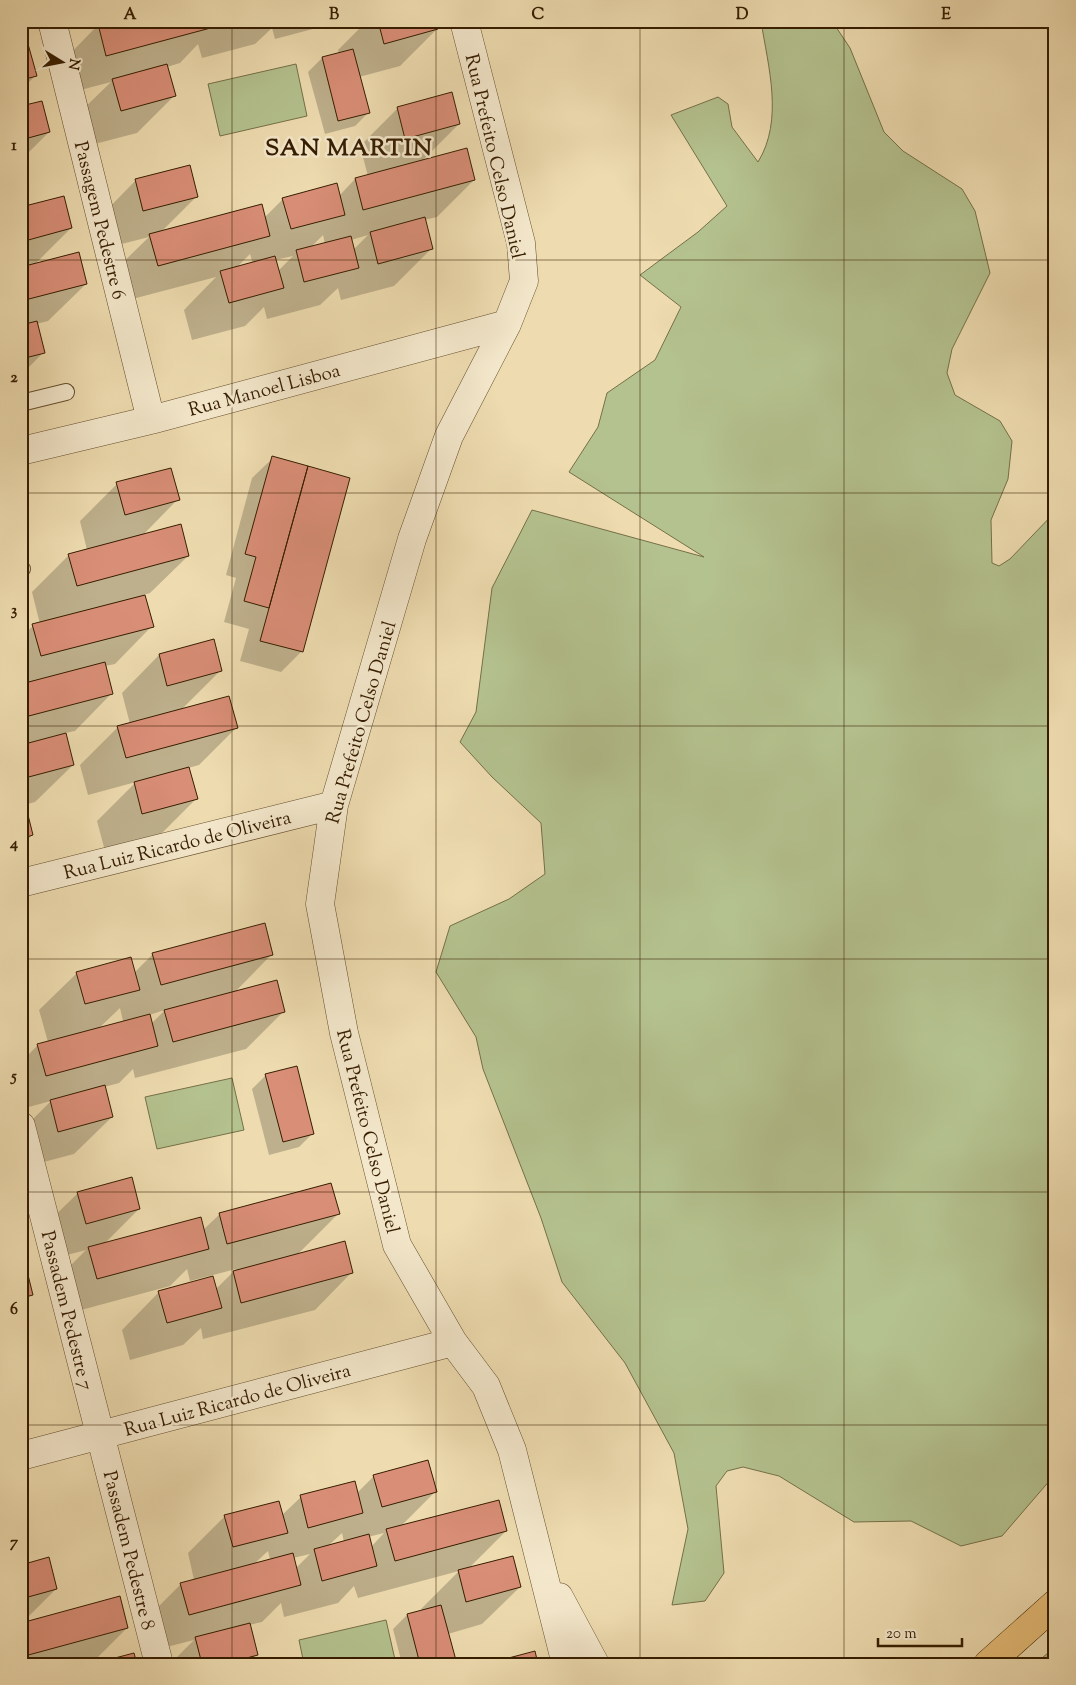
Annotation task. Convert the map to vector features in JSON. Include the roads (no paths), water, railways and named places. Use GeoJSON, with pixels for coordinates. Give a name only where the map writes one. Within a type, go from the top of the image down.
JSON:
{"type":"FeatureCollection","features":[{"type":"Feature","properties":{"kind":"main road"},"geometry":{"type":"LineString","coordinates":[[990,1663],[1055,1604]]}},
{"type":"Feature","properties":{"kind":"street","name":"Passagem Pedestre 6"},"geometry":{"type":"LineString","coordinates":[[52,21],[150,420]]}},
{"type":"Feature","properties":{"kind":"street","name":"Rua Prefeito Celso Daniel"},"geometry":{"type":"LineString","coordinates":[[464,21],[521,243],[524,280],[507,324],[449,436],[412,539],[334,806],[320,904],[344,1033],[397,1245],[453,1342],[486,1386],[512,1450],[566,1664]]}},
{"type":"Feature","properties":{"kind":"street","name":"Rua Manoel Lisboa"},"geometry":{"type":"LineString","coordinates":[[21,451],[150,420],[507,324]]}},
{"type":"Feature","properties":{"kind":"street","name":"Rua Luiz Ricardo de Oliveira"},"geometry":{"type":"LineString","coordinates":[[21,883],[334,806]]}},
{"type":"Feature","properties":{"kind":"street","name":"Passadem Pedestre 7"},"geometry":{"type":"LineString","coordinates":[[21,1126],[100,1435]]}},
{"type":"Feature","properties":{"kind":"street","name":"Rua Luiz Ricardo de Oliveira"},"geometry":{"type":"LineString","coordinates":[[21,1456],[453,1342]]}},
{"type":"Feature","properties":{"kind":"street","name":"Passadem Pedestre 8"},"geometry":{"type":"LineString","coordinates":[[100,1435],[159,1664]]}},
{"type":"Feature","properties":{"kind":"street","name":"Rua Prefeito Celso Daniel"},"geometry":{"type":"LineString","coordinates":[[540,1562],[595,1664]]}},
{"type":"Feature","properties":{"kind":"lane"},"geometry":{"type":"LineString","coordinates":[[21,403],[66,392]]}},
{"type":"Feature","properties":{"kind":"district","name":"SAN MARTIN"},"geometry":{"type":"Point","coordinates":[349,147]}}]}
